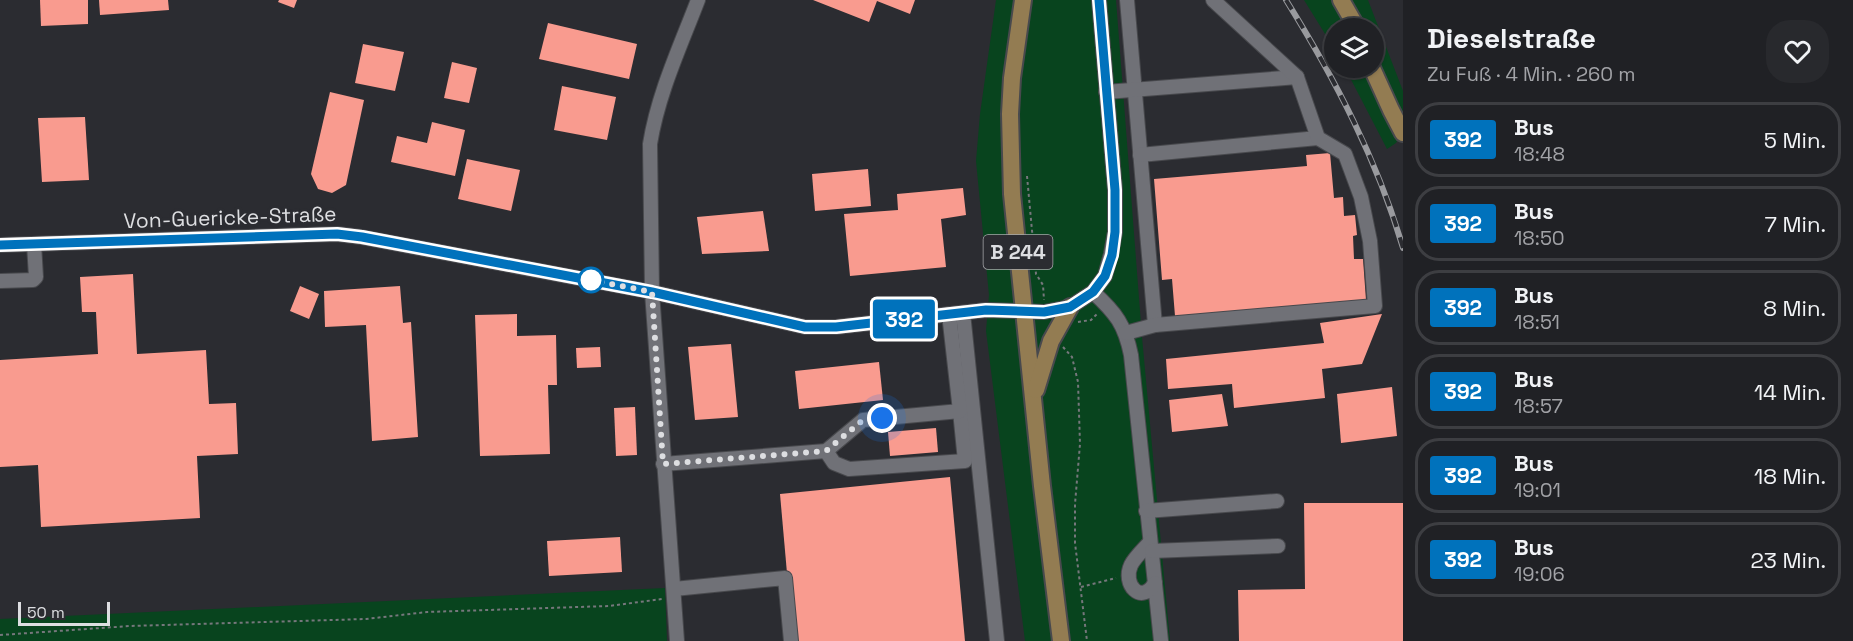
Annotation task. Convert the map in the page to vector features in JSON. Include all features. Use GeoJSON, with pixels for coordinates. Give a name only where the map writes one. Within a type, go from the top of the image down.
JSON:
{"type":"FeatureCollection","features":[{"type":"Feature","properties":{"kind":"main road","name":"B 244"},"geometry":{"type":"LineString","coordinates":[[1023,0],[1012,78],[1010,145],[1012,194],[1061,641]]}},
{"type":"Feature","properties":{"kind":"main road"},"geometry":{"type":"LineString","coordinates":[[1341,0],[1351,18]]}},
{"type":"Feature","properties":{"kind":"main road"},"geometry":{"type":"LineString","coordinates":[[1376,78],[1403,133]]}},
{"type":"Feature","properties":{"kind":"main road","name":"B 244"},"geometry":{"type":"LineString","coordinates":[[1033,402],[1045,355],[1070,307]]}},
{"type":"Feature","properties":{"kind":"street"},"geometry":{"type":"LineString","coordinates":[[677,641],[652,292],[652,134],[664,89],[698,0]]}},
{"type":"Feature","properties":{"kind":"street"},"geometry":{"type":"LineString","coordinates":[[1099,0],[1115,190],[1115,232],[1107,270],[1093,292],[1117,316],[1126,333],[1131,355],[1161,641]]}},
{"type":"Feature","properties":{"kind":"street"},"geometry":{"type":"LineString","coordinates":[[1127,0],[1155,325]]}},
{"type":"Feature","properties":{"kind":"street"},"geometry":{"type":"LineString","coordinates":[[1213,0],[1297,77],[1318,138]]}},
{"type":"Feature","properties":{"kind":"street"},"geometry":{"type":"LineString","coordinates":[[1106,92],[1297,77]]}},
{"type":"Feature","properties":{"kind":"street"},"geometry":{"type":"LineString","coordinates":[[1126,333],[1155,325],[1375,306],[1370,241],[1361,197],[1345,154],[1318,138],[1140,155]]}},
{"type":"Feature","properties":{"kind":"street","name":"Von-Guericke-Straße"},"geometry":{"type":"LineString","coordinates":[[0,245],[337,234],[388,240],[652,292],[805,327],[836,327],[998,309],[1044,312],[1070,307],[1093,292]]}},
{"type":"Feature","properties":{"kind":"street"},"geometry":{"type":"LineString","coordinates":[[0,281],[36,277],[34,244]]}},
{"type":"Feature","properties":{"kind":"street"},"geometry":{"type":"LineString","coordinates":[[826,451],[834,463],[849,470],[965,460],[960,411],[956,314]]}},
{"type":"Feature","properties":{"kind":"street"},"geometry":{"type":"LineString","coordinates":[[956,314],[997,641]]}},
{"type":"Feature","properties":{"kind":"street"},"geometry":{"type":"LineString","coordinates":[[663,464],[826,451],[863,420],[960,411]]}},
{"type":"Feature","properties":{"kind":"street"},"geometry":{"type":"LineString","coordinates":[[1146,511],[1277,501]]}},
{"type":"Feature","properties":{"kind":"street"},"geometry":{"type":"LineString","coordinates":[[1155,583],[1151,590],[1144,593],[1137,592],[1131,586],[1129,574],[1131,565],[1151,547],[1278,546]]}},
{"type":"Feature","properties":{"kind":"street"},"geometry":{"type":"LineString","coordinates":[[675,593],[785,578],[791,641]]}},
{"type":"Feature","properties":{"kind":"path"},"geometry":{"type":"LineString","coordinates":[[1027,170],[1036,274],[1043,285],[1044,312]]}},
{"type":"Feature","properties":{"kind":"path"},"geometry":{"type":"LineString","coordinates":[[1073,326],[1078,322],[1091,320],[1107,304]]}},
{"type":"Feature","properties":{"kind":"path"},"geometry":{"type":"LineString","coordinates":[[1052,339],[1069,352],[1078,382],[1080,444],[1074,526],[1077,569],[1087,641]]}},
{"type":"Feature","properties":{"kind":"path"},"geometry":{"type":"LineString","coordinates":[[1080,587],[1118,578],[1131,565]]}},
{"type":"Feature","properties":{"kind":"path"},"geometry":{"type":"LineString","coordinates":[[0,634],[118,627],[366,619],[427,612],[609,606],[675,593]]}},
{"type":"Feature","properties":{"kind":"green space"},"geometry":{"type":"Polygon","coordinates":[[[996,0],[1116,0],[1142,337],[1170,641],[1025,641],[986,331],[989,295],[976,161],[980,114],[996,0]]]}},
{"type":"Feature","properties":{"kind":"green space"},"geometry":{"type":"Polygon","coordinates":[[[1304,0],[1368,0],[1375,18],[1324,18],[1324,32],[1304,0]]]}},
{"type":"Feature","properties":{"kind":"green space"},"geometry":{"type":"Polygon","coordinates":[[[1384,42],[1403,91],[1403,131],[1396,143],[1387,149],[1350,78],[1384,78],[1384,42]]]}},
{"type":"Feature","properties":{"kind":"green space"},"geometry":{"type":"Polygon","coordinates":[[[665,588],[667,641],[0,641],[0,619],[665,588]]]}},
{"type":"Feature","properties":{"kind":"building"},"geometry":{"type":"Polygon","coordinates":[[[40,0],[88,0],[88,24],[41,26],[40,0]]]}},
{"type":"Feature","properties":{"kind":"building"},"geometry":{"type":"Polygon","coordinates":[[[99,0],[168,0],[169,10],[100,15],[99,0]]]}},
{"type":"Feature","properties":{"kind":"building"},"geometry":{"type":"Polygon","coordinates":[[[279,0],[297,0],[294,8],[278,2],[279,0]]]}},
{"type":"Feature","properties":{"kind":"building"},"geometry":{"type":"Polygon","coordinates":[[[813,0],[915,0],[910,14],[877,1],[869,22],[813,0]]]}},
{"type":"Feature","properties":{"kind":"building"},"geometry":{"type":"Polygon","coordinates":[[[548,23],[637,44],[629,79],[539,59],[548,23]]]}},
{"type":"Feature","properties":{"kind":"building"},"geometry":{"type":"Polygon","coordinates":[[[363,44],[404,52],[395,91],[355,83],[363,44]]]}},
{"type":"Feature","properties":{"kind":"building"},"geometry":{"type":"Polygon","coordinates":[[[452,62],[477,68],[469,103],[444,98],[452,62]]]}},
{"type":"Feature","properties":{"kind":"building"},"geometry":{"type":"Polygon","coordinates":[[[562,86],[616,97],[607,140],[554,130],[562,86]]]}},
{"type":"Feature","properties":{"kind":"building"},"geometry":{"type":"Polygon","coordinates":[[[330,92],[364,100],[346,185],[332,193],[318,189],[311,174],[330,92]]]}},
{"type":"Feature","properties":{"kind":"building"},"geometry":{"type":"Polygon","coordinates":[[[85,117],[89,180],[42,182],[38,118],[85,117]]]}},
{"type":"Feature","properties":{"kind":"building"},"geometry":{"type":"Polygon","coordinates":[[[432,122],[465,130],[455,176],[391,162],[397,136],[427,143],[432,122]]]}},
{"type":"Feature","properties":{"kind":"building"},"geometry":{"type":"Polygon","coordinates":[[[1330,153],[1334,198],[1343,197],[1344,216],[1355,215],[1357,235],[1353,236],[1354,259],[1363,259],[1366,300],[1175,316],[1172,279],[1162,280],[1154,179],[1307,166],[1306,155],[1330,153]]]}},
{"type":"Feature","properties":{"kind":"building"},"geometry":{"type":"Polygon","coordinates":[[[467,159],[520,170],[511,211],[458,199],[467,159]]]}},
{"type":"Feature","properties":{"kind":"building"},"geometry":{"type":"Polygon","coordinates":[[[868,169],[871,206],[815,211],[812,174],[868,169]]]}},
{"type":"Feature","properties":{"kind":"building"},"geometry":{"type":"Polygon","coordinates":[[[963,188],[966,215],[941,219],[946,267],[850,276],[844,214],[898,210],[897,194],[963,188]]]}},
{"type":"Feature","properties":{"kind":"building"},"geometry":{"type":"Polygon","coordinates":[[[763,211],[769,251],[702,254],[697,217],[763,211]]]}},
{"type":"Feature","properties":{"kind":"building"},"geometry":{"type":"Polygon","coordinates":[[[133,274],[137,354],[206,350],[209,404],[236,403],[238,454],[197,456],[200,518],[41,527],[38,465],[0,467],[0,360],[98,354],[96,312],[82,312],[80,277],[133,274]]]}},
{"type":"Feature","properties":{"kind":"building"},"geometry":{"type":"Polygon","coordinates":[[[300,286],[319,294],[309,319],[290,311],[300,286]]]}},
{"type":"Feature","properties":{"kind":"building"},"geometry":{"type":"Polygon","coordinates":[[[400,286],[403,323],[411,322],[418,437],[372,441],[366,325],[325,327],[324,291],[400,286]]]}},
{"type":"Feature","properties":{"kind":"building"},"geometry":{"type":"Polygon","coordinates":[[[517,314],[517,336],[556,335],[557,385],[548,385],[550,454],[480,456],[475,315],[517,314]]]}},
{"type":"Feature","properties":{"kind":"building"},"geometry":{"type":"Polygon","coordinates":[[[1382,314],[1362,364],[1322,369],[1325,398],[1234,408],[1232,384],[1168,389],[1166,359],[1324,343],[1320,323],[1382,314]]]}},
{"type":"Feature","properties":{"kind":"building"},"geometry":{"type":"Polygon","coordinates":[[[731,344],[738,417],[695,420],[688,347],[731,344]]]}},
{"type":"Feature","properties":{"kind":"building"},"geometry":{"type":"Polygon","coordinates":[[[600,347],[601,367],[577,368],[576,348],[600,347]]]}},
{"type":"Feature","properties":{"kind":"building"},"geometry":{"type":"Polygon","coordinates":[[[879,362],[883,400],[799,409],[795,371],[879,362]]]}},
{"type":"Feature","properties":{"kind":"building"},"geometry":{"type":"Polygon","coordinates":[[[1392,387],[1397,436],[1341,443],[1337,394],[1392,387]]]}},
{"type":"Feature","properties":{"kind":"building"},"geometry":{"type":"Polygon","coordinates":[[[1222,394],[1228,426],[1172,432],[1169,400],[1222,394]]]}},
{"type":"Feature","properties":{"kind":"building"},"geometry":{"type":"Polygon","coordinates":[[[635,407],[637,455],[616,456],[614,408],[635,407]]]}},
{"type":"Feature","properties":{"kind":"building"},"geometry":{"type":"Polygon","coordinates":[[[936,428],[938,452],[890,456],[888,432],[936,428]]]}},
{"type":"Feature","properties":{"kind":"building"},"geometry":{"type":"Polygon","coordinates":[[[950,477],[965,641],[793,641],[780,494],[950,477]]]}},
{"type":"Feature","properties":{"kind":"building"},"geometry":{"type":"Polygon","coordinates":[[[1304,503],[1403,503],[1403,641],[1239,641],[1238,590],[1305,589],[1304,503]]]}},
{"type":"Feature","properties":{"kind":"building"},"geometry":{"type":"Polygon","coordinates":[[[620,537],[622,572],[549,576],[547,541],[620,537]]]}},
{"type":"Feature","properties":{"kind":"railway"},"geometry":{"type":"LineString","coordinates":[[1286,0],[1353,120],[1381,183],[1403,248]]}},
{"type":"Feature","properties":{"kind":"bus line","name":"392"},"geometry":{"type":"LineString","coordinates":[[0,245],[337,234],[388,240],[652,292],[788,324],[819,328],[986,310],[1010,309],[1040,312],[1070,307],[1093,292],[1105,276],[1112,255],[1115,232],[1115,190],[1099,0]]}},
{"type":"Feature","properties":{"kind":"route"},"geometry":{"type":"LineString","coordinates":[[591,280],[652,292],[663,464],[826,451],[863,420],[882,418]]}}]}
